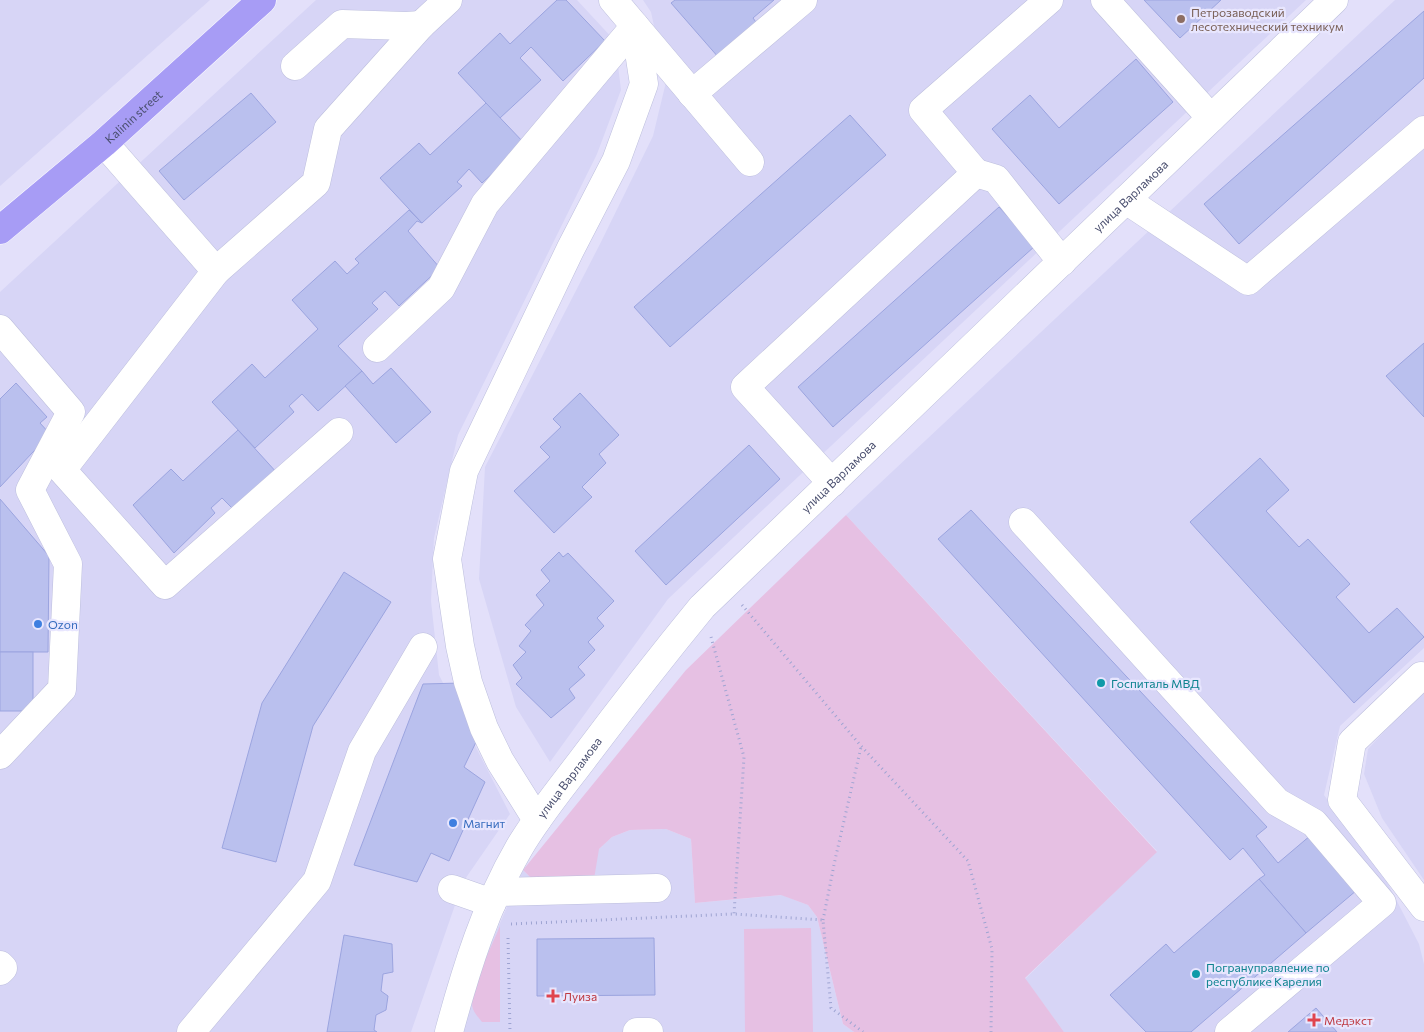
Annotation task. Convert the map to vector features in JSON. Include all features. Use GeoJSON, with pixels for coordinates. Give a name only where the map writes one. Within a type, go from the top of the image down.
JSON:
{"type":"FeatureCollection","features":[{"type":"Feature","properties":{"kind":"main road","name":"Kalinin street"},"geometry":{"type":"LineString","coordinates":[[0,230],[104,143],[250,4]]}},
{"type":"Feature","properties":{"kind":"street"},"geometry":{"type":"LineString","coordinates":[[340,432],[165,585],[62,470],[216,271],[316,183],[328,129],[421,25],[448,0]]}},
{"type":"Feature","properties":{"kind":"street"},"geometry":{"type":"LineString","coordinates":[[612,0],[750,162]]}},
{"type":"Feature","properties":{"kind":"street"},"geometry":{"type":"LineString","coordinates":[[692,94],[803,0]]}},
{"type":"Feature","properties":{"kind":"street"},"geometry":{"type":"LineString","coordinates":[[1049,0],[923,110],[976,173],[996,179],[1062,262]]}},
{"type":"Feature","properties":{"kind":"street"},"geometry":{"type":"LineString","coordinates":[[1105,0],[1211,118]]}},
{"type":"Feature","properties":{"kind":"street","name":"улица Варламова"},"geometry":{"type":"LineString","coordinates":[[449,1032],[466,971],[502,895],[518,849],[537,820],[644,678],[702,607],[1334,0]]}},
{"type":"Feature","properties":{"kind":"street"},"geometry":{"type":"LineString","coordinates":[[295,66],[342,24],[421,25]]}},
{"type":"Feature","properties":{"kind":"street"},"geometry":{"type":"LineString","coordinates":[[537,820],[500,761],[484,728],[468,682],[460,646],[447,559],[464,471],[570,250],[616,161],[644,84],[635,26]]}},
{"type":"Feature","properties":{"kind":"street"},"geometry":{"type":"LineString","coordinates":[[377,348],[441,288],[485,204],[635,26]]}},
{"type":"Feature","properties":{"kind":"street"},"geometry":{"type":"LineString","coordinates":[[1126,200],[1248,281],[1424,130]]}},
{"type":"Feature","properties":{"kind":"street"},"geometry":{"type":"LineString","coordinates":[[104,143],[216,271]]}},
{"type":"Feature","properties":{"kind":"street"},"geometry":{"type":"LineString","coordinates":[[832,483],[745,387],[976,173]]}},
{"type":"Feature","properties":{"kind":"street"},"geometry":{"type":"LineString","coordinates":[[0,755],[62,689],[68,564],[30,490],[71,412],[2,337]]}},
{"type":"Feature","properties":{"kind":"street"},"geometry":{"type":"LineString","coordinates":[[1023,522],[1277,802],[1314,823],[1382,903],[1229,1032]]}},
{"type":"Feature","properties":{"kind":"street"},"geometry":{"type":"LineString","coordinates":[[191,1032],[317,881],[362,751],[423,647]]}},
{"type":"Feature","properties":{"kind":"street"},"geometry":{"type":"LineString","coordinates":[[1314,823],[1342,800],[1352,742],[1421,676]]}},
{"type":"Feature","properties":{"kind":"street"},"geometry":{"type":"LineString","coordinates":[[1342,800],[1424,907]]}},
{"type":"Feature","properties":{"kind":"street"},"geometry":{"type":"LineString","coordinates":[[452,890],[502,895],[657,888]]}},
{"type":"Feature","properties":{"kind":"street"},"geometry":{"type":"LineString","coordinates":[[0,965],[3,968],[0,971]]}},
{"type":"Feature","properties":{"kind":"street"},"geometry":{"type":"LineString","coordinates":[[637,1032],[648,1032]]}},
{"type":"Feature","properties":{"kind":"path"},"geometry":{"type":"LineString","coordinates":[[725,586],[861,746],[968,861],[992,949],[991,1032]]}},
{"type":"Feature","properties":{"kind":"path"},"geometry":{"type":"LineString","coordinates":[[702,607],[744,757],[734,914]]}},
{"type":"Feature","properties":{"kind":"path"},"geometry":{"type":"LineString","coordinates":[[861,746],[834,860],[823,920],[832,1008],[863,1032]]}},
{"type":"Feature","properties":{"kind":"path"},"geometry":{"type":"LineString","coordinates":[[502,895],[508,924],[734,914],[823,920]]}},
{"type":"Feature","properties":{"kind":"path"},"geometry":{"type":"LineString","coordinates":[[508,934],[510,1032]]}},
{"type":"Feature","properties":{"kind":"shaded area"},"geometry":{"type":"Polygon","coordinates":[[[0,0],[210,0],[0,186],[0,0]]]}},
{"type":"Feature","properties":{"kind":"shaded area"},"geometry":{"type":"Polygon","coordinates":[[[316,0],[577,0],[615,41],[621,90],[597,154],[458,435],[434,538],[431,601],[439,675],[510,814],[463,882],[411,1032],[0,1032],[0,292],[316,0]]]}},
{"type":"Feature","properties":{"kind":"shaded area"},"geometry":{"type":"Polygon","coordinates":[[[643,0],[1306,0],[668,599],[550,762],[516,707],[479,579],[485,467],[600,244],[653,136],[666,82],[651,12],[643,0]]]}},
{"type":"Feature","properties":{"kind":"shaded area"},"geometry":{"type":"Polygon","coordinates":[[[1395,0],[1424,0],[1424,648],[1340,726],[1324,795],[1387,882],[1419,944],[1424,964],[1424,1032],[1064,1032],[1025,979],[1157,851],[846,515],[1395,0]]]}},
{"type":"Feature","properties":{"kind":"shaded area"},"geometry":{"type":"Polygon","coordinates":[[[846,515],[1157,852],[1025,978],[1064,1032],[854,1032],[843,1024],[817,917],[808,905],[781,895],[695,903],[691,839],[666,829],[630,830],[612,837],[599,849],[594,879],[536,883],[523,870],[686,670],[846,515]]]}},
{"type":"Feature","properties":{"kind":"shaded area"},"geometry":{"type":"Polygon","coordinates":[[[1424,689],[1424,880],[1382,818],[1364,774],[1368,749],[1424,689]]]}},
{"type":"Feature","properties":{"kind":"shaded area"},"geometry":{"type":"Polygon","coordinates":[[[666,829],[691,839],[695,903],[782,895],[808,905],[817,917],[843,1024],[854,1032],[461,1032],[467,999],[523,870],[536,883],[599,849],[612,837],[630,830],[666,829]]]}},
{"type":"Feature","properties":{"kind":"shaded area"},"geometry":{"type":"Polygon","coordinates":[[[500,926],[500,1022],[482,1022],[473,1009],[472,1002],[477,981],[500,926]]]}},
{"type":"Feature","properties":{"kind":"shaded area"},"geometry":{"type":"Polygon","coordinates":[[[811,928],[813,1032],[745,1032],[744,929],[811,928]]]}},
{"type":"Feature","properties":{"kind":"building"},"geometry":{"type":"Polygon","coordinates":[[[557,0],[566,0],[605,41],[563,81],[531,47],[520,58],[541,80],[500,118],[458,73],[500,33],[510,44],[557,0]]]}},
{"type":"Feature","properties":{"kind":"building"},"geometry":{"type":"Polygon","coordinates":[[[675,0],[774,0],[753,18],[758,25],[719,58],[671,3],[675,0]]]}},
{"type":"Feature","properties":{"kind":"building","name":"Петрозаводский лесотехнический техникум"},"geometry":{"type":"Polygon","coordinates":[[[1144,0],[1221,0],[1180,38],[1144,0]]]}},
{"type":"Feature","properties":{"kind":"building"},"geometry":{"type":"Polygon","coordinates":[[[1424,11],[1424,78],[1239,244],[1204,204],[1424,11]]]}},
{"type":"Feature","properties":{"kind":"building"},"geometry":{"type":"Polygon","coordinates":[[[1136,59],[1173,102],[1059,204],[992,129],[1030,95],[1059,128],[1136,59]]]}},
{"type":"Feature","properties":{"kind":"building"},"geometry":{"type":"Polygon","coordinates":[[[251,93],[276,122],[184,200],[159,171],[251,93]]]}},
{"type":"Feature","properties":{"kind":"building"},"geometry":{"type":"Polygon","coordinates":[[[486,103],[525,144],[482,183],[469,169],[457,182],[462,186],[422,223],[380,178],[419,143],[430,155],[486,103]]]}},
{"type":"Feature","properties":{"kind":"building"},"geometry":{"type":"Polygon","coordinates":[[[850,115],[886,155],[670,347],[634,307],[850,115]]]}},
{"type":"Feature","properties":{"kind":"building"},"geometry":{"type":"Polygon","coordinates":[[[999,207],[1035,246],[833,427],[798,387],[999,207]]]}},
{"type":"Feature","properties":{"kind":"building"},"geometry":{"type":"Polygon","coordinates":[[[409,210],[422,223],[417,221],[408,231],[440,268],[399,306],[385,291],[372,303],[378,309],[338,346],[362,371],[318,411],[302,394],[289,406],[294,412],[255,448],[212,402],[252,364],[265,378],[318,329],[292,300],[335,261],[347,274],[359,263],[355,259],[409,210]]]}},
{"type":"Feature","properties":{"kind":"building"},"geometry":{"type":"Polygon","coordinates":[[[1424,343],[1424,417],[1386,376],[1424,343]]]}},
{"type":"Feature","properties":{"kind":"building"},"geometry":{"type":"Polygon","coordinates":[[[391,368],[431,412],[396,443],[345,386],[362,371],[373,384],[391,368]]]}},
{"type":"Feature","properties":{"kind":"building"},"geometry":{"type":"Polygon","coordinates":[[[16,383],[47,417],[40,423],[50,434],[0,487],[0,399],[16,383]]]}},
{"type":"Feature","properties":{"kind":"building"},"geometry":{"type":"Polygon","coordinates":[[[580,393],[619,435],[599,454],[606,463],[582,487],[592,497],[554,533],[514,491],[550,457],[540,447],[561,427],[553,419],[580,393]]]}},
{"type":"Feature","properties":{"kind":"building"},"geometry":{"type":"Polygon","coordinates":[[[238,430],[278,474],[237,513],[222,498],[211,508],[215,513],[174,553],[133,505],[171,469],[183,481],[238,430]]]}},
{"type":"Feature","properties":{"kind":"building"},"geometry":{"type":"Polygon","coordinates":[[[749,445],[780,479],[666,585],[635,551],[749,445]]]}},
{"type":"Feature","properties":{"kind":"building"},"geometry":{"type":"Polygon","coordinates":[[[1260,458],[1289,490],[1266,511],[1299,547],[1308,539],[1350,584],[1336,597],[1369,633],[1397,608],[1424,637],[1354,703],[1190,522],[1260,458]]]}},
{"type":"Feature","properties":{"kind":"building"},"geometry":{"type":"Polygon","coordinates":[[[0,499],[49,556],[48,652],[0,652],[0,499]]]}},
{"type":"Feature","properties":{"kind":"building","name":"Госпиталь МВД"},"geometry":{"type":"Polygon","coordinates":[[[971,510],[1267,827],[1256,836],[1278,863],[1311,835],[1357,890],[1306,933],[1259,879],[1265,875],[1243,848],[1230,860],[938,539],[971,510]]]}},
{"type":"Feature","properties":{"kind":"building"},"geometry":{"type":"Polygon","coordinates":[[[559,552],[563,557],[568,553],[614,601],[597,618],[604,626],[588,642],[595,650],[578,667],[585,675],[569,689],[575,698],[551,718],[516,684],[522,678],[513,665],[526,652],[519,646],[531,631],[525,625],[544,605],[536,595],[550,581],[541,570],[559,552]]]}},
{"type":"Feature","properties":{"kind":"building"},"geometry":{"type":"Polygon","coordinates":[[[344,572],[391,602],[313,726],[276,862],[222,848],[262,703],[344,572]]]}},
{"type":"Feature","properties":{"kind":"building"},"geometry":{"type":"Polygon","coordinates":[[[0,652],[33,652],[33,711],[0,711],[0,652]]]}},
{"type":"Feature","properties":{"kind":"building"},"geometry":{"type":"Polygon","coordinates":[[[461,683],[478,738],[464,767],[485,782],[449,861],[431,853],[417,882],[354,865],[423,684],[461,683]]]}},
{"type":"Feature","properties":{"kind":"building","name":"Погрануправление по республике Карелия"},"geometry":{"type":"Polygon","coordinates":[[[1259,879],[1306,933],[1191,1032],[1146,1032],[1110,995],[1166,944],[1174,953],[1259,879]]]}},
{"type":"Feature","properties":{"kind":"building"},"geometry":{"type":"Polygon","coordinates":[[[344,935],[392,944],[393,972],[383,974],[381,991],[388,996],[386,1010],[376,1015],[374,1030],[377,1032],[327,1032],[344,935]]]}},
{"type":"Feature","properties":{"kind":"building"},"geometry":{"type":"Polygon","coordinates":[[[654,938],[655,995],[537,996],[537,939],[654,938]]]}},
{"type":"Feature","properties":{"kind":"building","name":"Медэкст"},"geometry":{"type":"Polygon","coordinates":[[[1316,1008],[1337,1032],[1288,1032],[1316,1008]]]}},
{"type":"Feature","properties":{"kind":"place","name":"Петрозаводский лесотехнический техникум"},"geometry":{"type":"Point","coordinates":[1181,19]}},
{"type":"Feature","properties":{"kind":"place","name":"Ozon"},"geometry":{"type":"Point","coordinates":[38,624]}},
{"type":"Feature","properties":{"kind":"place","name":"Госпиталь МВД"},"geometry":{"type":"Point","coordinates":[1101,683]}},
{"type":"Feature","properties":{"kind":"place","name":"Магнит"},"geometry":{"type":"Point","coordinates":[453,823]}},
{"type":"Feature","properties":{"kind":"place","name":"Погрануправление по республике Карелия"},"geometry":{"type":"Point","coordinates":[1196,974]}},
{"type":"Feature","properties":{"kind":"place","name":"Луиза"},"geometry":{"type":"Point","coordinates":[553,996]}},
{"type":"Feature","properties":{"kind":"place","name":"Медэкст"},"geometry":{"type":"Point","coordinates":[1314,1020]}}]}
